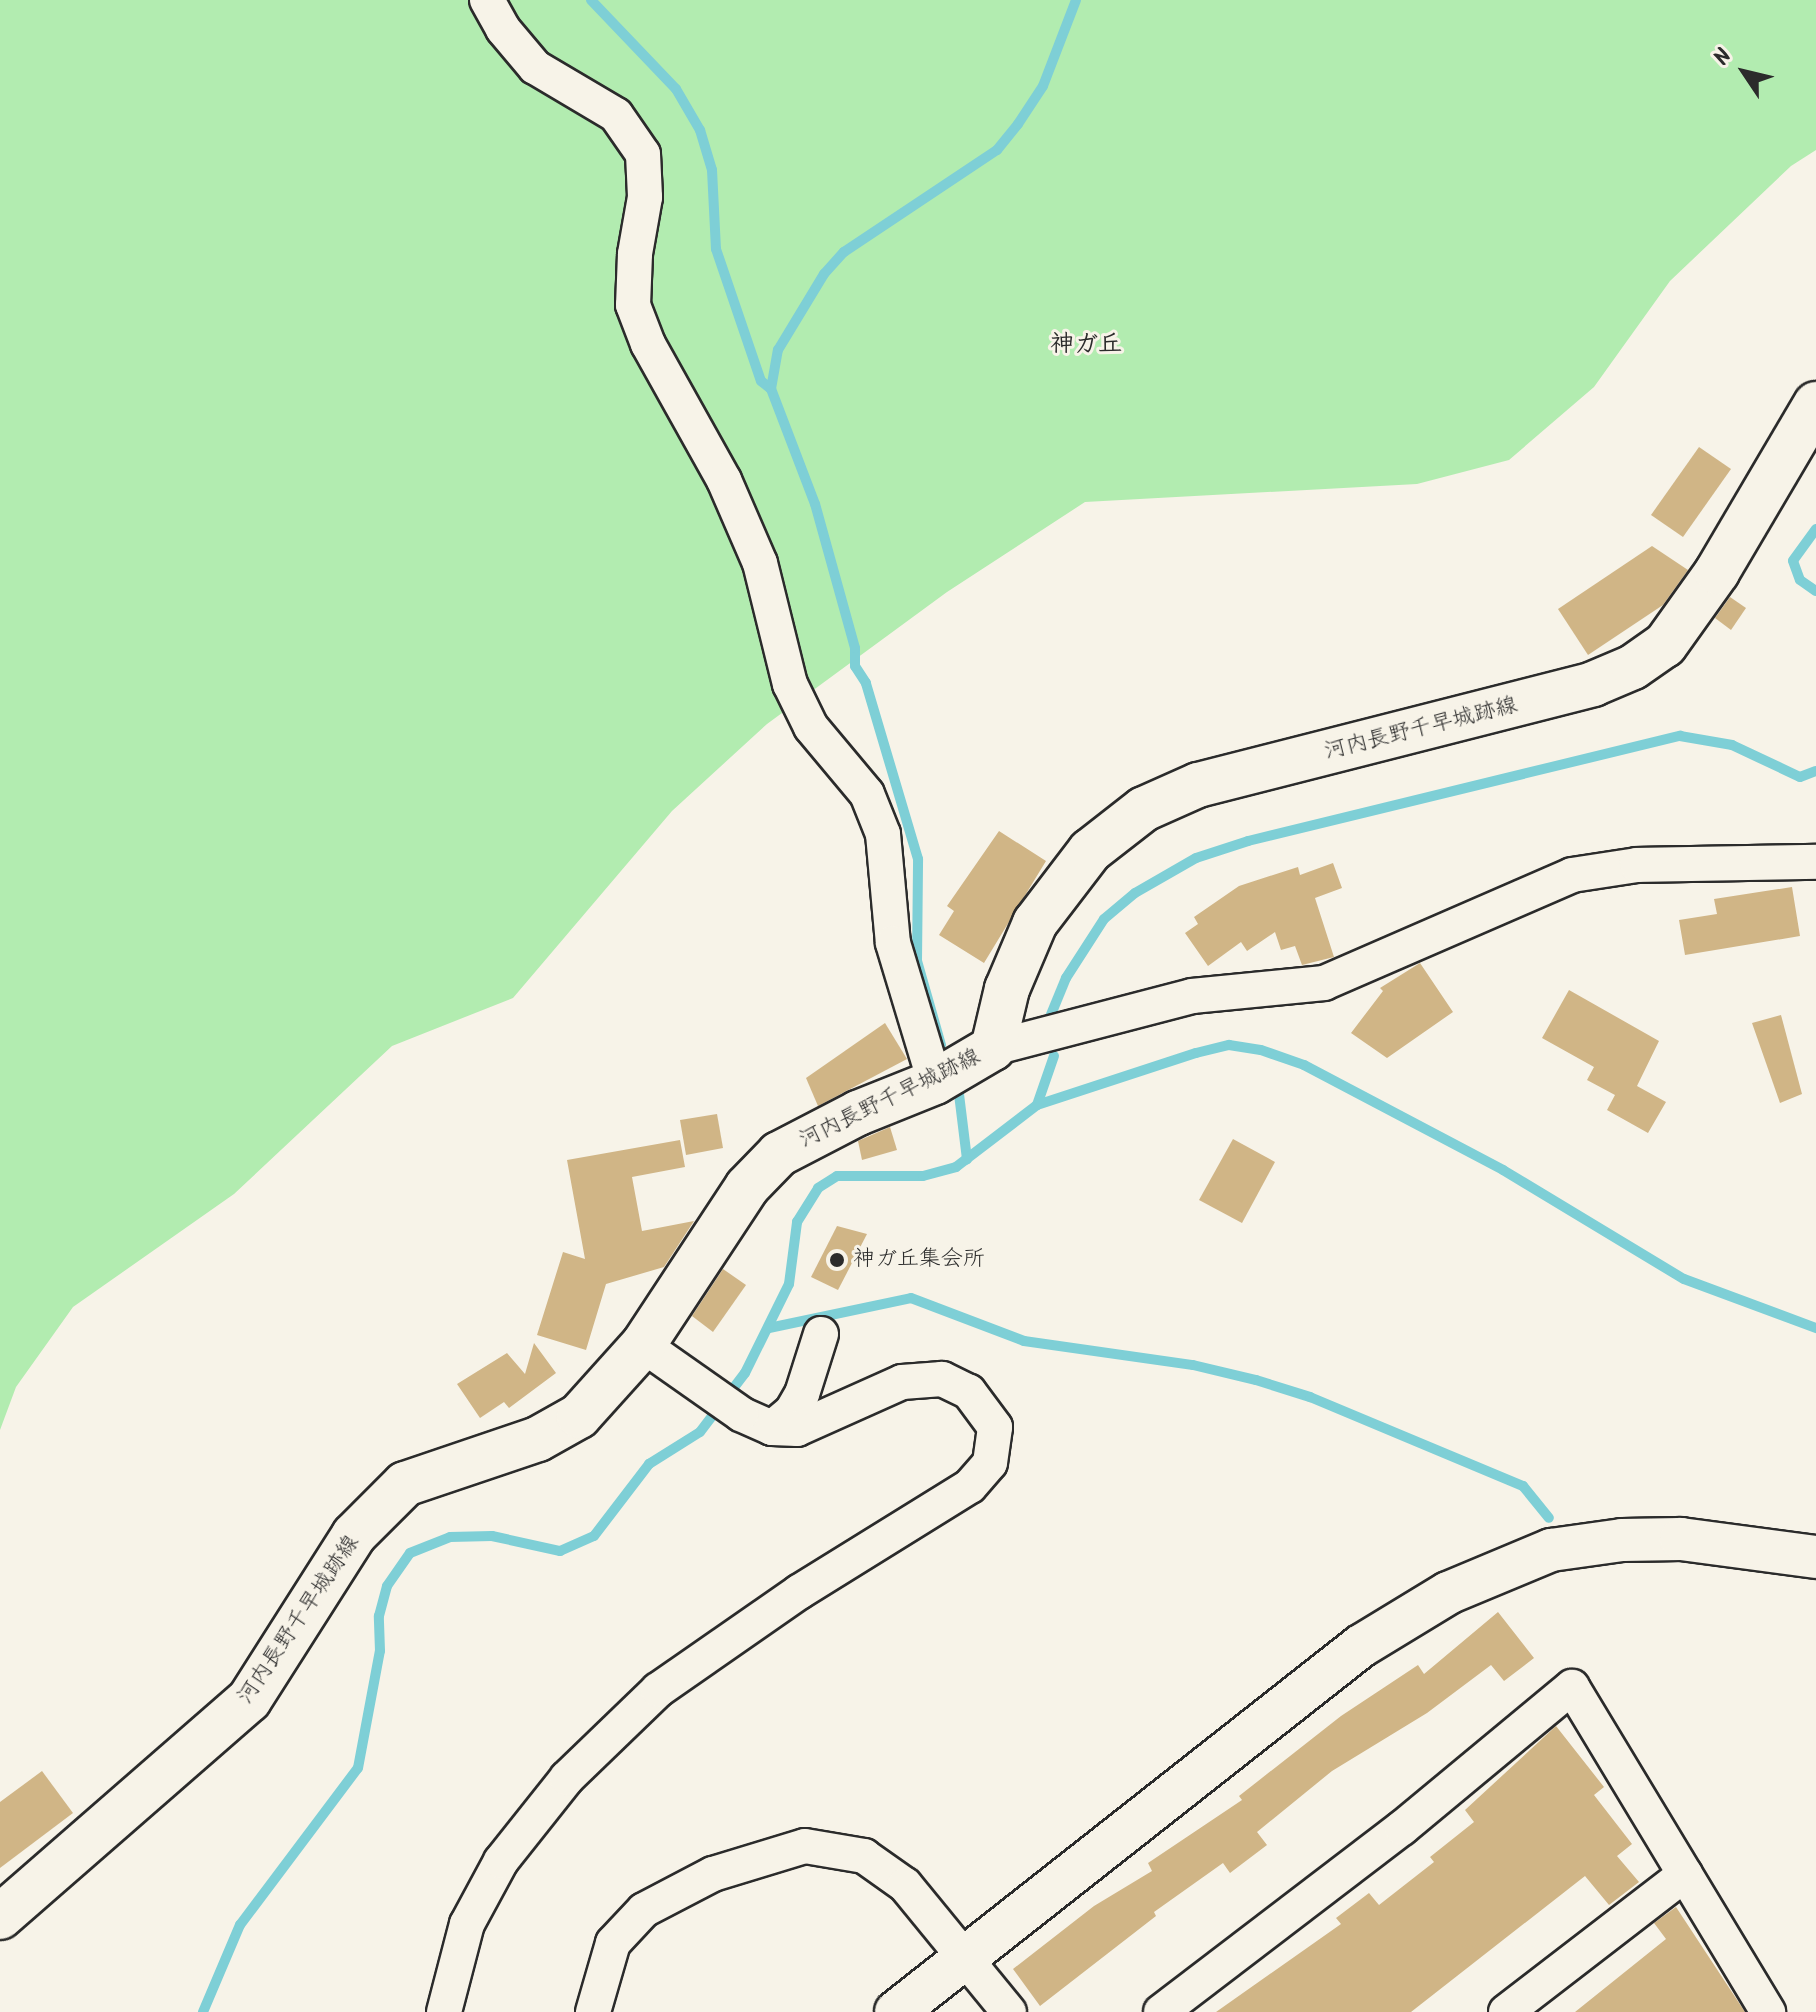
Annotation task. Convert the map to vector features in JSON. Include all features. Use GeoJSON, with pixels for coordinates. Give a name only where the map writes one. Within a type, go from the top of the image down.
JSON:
{"type":"FeatureCollection","features":[{"type":"Feature","properties":{"kind":"main road","name":"河内長野千早城跡線"},"geometry":{"type":"LineString","coordinates":[[1,1914],[249,1700],[354,1535],[405,1484],[538,1439],[579,1416],[653,1352],[747,1187],[779,1154],[858,1113],[935,1082],[993,1048],[1007,989],[1035,923],[1090,851],[1144,809],[1198,785],[1593,684],[1633,667],[1665,645],[1717,572],[1816,404]]}},
{"type":"Feature","properties":{"kind":"street"},"geometry":{"type":"LineString","coordinates":[[487,0],[503,29],[535,67],[616,115],[643,154],[645,197],[635,254],[633,305],[648,344],[724,480],[760,563],[790,684],[811,727],[867,794],[883,834],[893,943],[935,1082]]}},
{"type":"Feature","properties":{"kind":"street"},"geometry":{"type":"LineString","coordinates":[[993,1048],[1192,996],[1324,983],[1572,875],[1637,865],[1816,862]]}},
{"type":"Feature","properties":{"kind":"street"},"geometry":{"type":"LineString","coordinates":[[772,1428],[792,1411],[802,1394],[821,1334]]}},
{"type":"Feature","properties":{"kind":"street"},"geometry":{"type":"LineString","coordinates":[[444,2012],[467,1924],[501,1861],[567,1778],[658,1690],[799,1592],[970,1486],[990,1463],[995,1427],[969,1392],[942,1379],[902,1382],[797,1429],[772,1428],[741,1414],[653,1352]]}},
{"type":"Feature","properties":{"kind":"street"},"geometry":{"type":"LineString","coordinates":[[896,2012],[1361,1646],[1509,1563],[1551,1550],[1622,1540],[1681,1539],[1816,1557]]}},
{"type":"Feature","properties":{"kind":"street"},"geometry":{"type":"LineString","coordinates":[[1161,2012],[1402,1828],[1572,1687],[1768,2012]]}},
{"type":"Feature","properties":{"kind":"street"},"geometry":{"type":"LineString","coordinates":[[593,2012],[613,1943],[644,1910],[713,1874],[805,1846],[864,1856],[905,1885],[1009,2012]]}},
{"type":"Feature","properties":{"kind":"street"},"geometry":{"type":"LineString","coordinates":[[1506,2012],[1685,1874]]}},
{"type":"Feature","properties":{"kind":"green space"},"geometry":{"type":"Polygon","coordinates":[[[0,0],[1816,0],[1816,150],[1791,166],[1670,281],[1594,387],[1509,460],[1417,484],[1085,502],[947,592],[767,724],[672,811],[513,998],[392,1046],[234,1194],[73,1307],[16,1387],[0,1430],[0,0]]]}},
{"type":"Feature","properties":{"kind":"building"},"geometry":{"type":"Polygon","coordinates":[[[1699,447],[1731,469],[1683,537],[1651,515],[1699,447]]]}},
{"type":"Feature","properties":{"kind":"building"},"geometry":{"type":"Polygon","coordinates":[[[1652,546],[1688,570],[1663,605],[1588,655],[1558,609],[1652,546]]]}},
{"type":"Feature","properties":{"kind":"building"},"geometry":{"type":"Polygon","coordinates":[[[1730,597],[1746,608],[1731,630],[1715,618],[1730,597]]]}},
{"type":"Feature","properties":{"kind":"building"},"geometry":{"type":"Polygon","coordinates":[[[999,831],[1046,861],[984,963],[939,935],[954,911],[947,906],[999,831]]]}},
{"type":"Feature","properties":{"kind":"building"},"geometry":{"type":"Polygon","coordinates":[[[1333,863],[1342,888],[1315,898],[1334,957],[1302,965],[1295,946],[1281,950],[1275,932],[1247,951],[1241,942],[1208,966],[1185,933],[1198,924],[1194,917],[1239,886],[1298,867],[1300,875],[1333,863]]]}},
{"type":"Feature","properties":{"kind":"building"},"geometry":{"type":"Polygon","coordinates":[[[1792,887],[1800,936],[1685,955],[1679,920],[1717,914],[1714,899],[1792,887]]]}},
{"type":"Feature","properties":{"kind":"building"},"geometry":{"type":"Polygon","coordinates":[[[1420,963],[1453,1012],[1387,1058],[1351,1033],[1383,991],[1380,988],[1420,963]]]}},
{"type":"Feature","properties":{"kind":"building"},"geometry":{"type":"Polygon","coordinates":[[[1569,990],[1659,1041],[1637,1086],[1666,1102],[1648,1133],[1607,1110],[1615,1095],[1587,1080],[1594,1067],[1542,1038],[1569,990]]]}},
{"type":"Feature","properties":{"kind":"building"},"geometry":{"type":"Polygon","coordinates":[[[1781,1015],[1802,1094],[1780,1103],[1752,1023],[1781,1015]]]}},
{"type":"Feature","properties":{"kind":"building"},"geometry":{"type":"Polygon","coordinates":[[[885,1023],[907,1059],[818,1106],[806,1078],[885,1023]]]}},
{"type":"Feature","properties":{"kind":"building"},"geometry":{"type":"Polygon","coordinates":[[[717,1114],[723,1148],[686,1155],[680,1120],[717,1114]]]}},
{"type":"Feature","properties":{"kind":"building"},"geometry":{"type":"Polygon","coordinates":[[[890,1127],[897,1150],[862,1160],[858,1141],[890,1127]]]}},
{"type":"Feature","properties":{"kind":"building"},"geometry":{"type":"Polygon","coordinates":[[[1233,1139],[1275,1162],[1242,1223],[1199,1200],[1233,1139]]]}},
{"type":"Feature","properties":{"kind":"building"},"geometry":{"type":"Polygon","coordinates":[[[680,1140],[685,1167],[632,1177],[642,1231],[694,1221],[664,1267],[606,1284],[586,1350],[537,1335],[563,1252],[585,1259],[567,1160],[680,1140]]]}},
{"type":"Feature","properties":{"kind":"building","name":"神ガ丘集会所"},"geometry":{"type":"Polygon","coordinates":[[[837,1226],[867,1234],[838,1290],[811,1277],[837,1226]]]}},
{"type":"Feature","properties":{"kind":"building"},"geometry":{"type":"Polygon","coordinates":[[[723,1269],[746,1285],[713,1332],[692,1316],[723,1269]]]}},
{"type":"Feature","properties":{"kind":"building"},"geometry":{"type":"Polygon","coordinates":[[[534,1343],[556,1373],[509,1408],[504,1402],[480,1418],[457,1384],[507,1353],[525,1374],[534,1343]]]}},
{"type":"Feature","properties":{"kind":"building"},"geometry":{"type":"Polygon","coordinates":[[[1498,1612],[1534,1658],[1504,1681],[1491,1665],[1427,1713],[1332,1771],[1257,1832],[1267,1845],[1230,1873],[1223,1863],[1154,1912],[1156,1916],[1040,2006],[1013,1969],[1094,1906],[1152,1871],[1148,1863],[1242,1800],[1239,1796],[1341,1716],[1418,1665],[1424,1674],[1498,1612]]]}},
{"type":"Feature","properties":{"kind":"building"},"geometry":{"type":"Polygon","coordinates":[[[1556,1726],[1604,1787],[1594,1795],[1632,1844],[1617,1856],[1639,1882],[1609,1905],[1585,1876],[1411,2012],[1216,2012],[1341,1924],[1336,1918],[1369,1893],[1379,1905],[1434,1862],[1430,1857],[1474,1822],[1465,1810],[1556,1726]]]}},
{"type":"Feature","properties":{"kind":"building"},"geometry":{"type":"Polygon","coordinates":[[[42,1771],[73,1813],[0,1868],[0,1802],[42,1771]]]}},
{"type":"Feature","properties":{"kind":"building"},"geometry":{"type":"Polygon","coordinates":[[[1676,1907],[1745,2012],[1575,2012],[1666,1939],[1654,1923],[1676,1907]]]}},
{"type":"Feature","properties":{"kind":"waterway"},"geometry":{"type":"LineString","coordinates":[[591,0],[676,89],[700,130],[712,170],[716,249],[761,381],[771,389]]}},
{"type":"Feature","properties":{"kind":"waterway"},"geometry":{"type":"LineString","coordinates":[[941,1045],[917,961],[918,859],[866,683],[855,666],[855,648],[815,504],[771,389],[778,350],[824,274],[844,252],[997,150],[1018,124],[1043,86],[1076,0]]}},
{"type":"Feature","properties":{"kind":"waterway"},"geometry":{"type":"LineString","coordinates":[[1816,529],[1793,561],[1800,580],[1816,591]]}},
{"type":"Feature","properties":{"kind":"waterway"},"geometry":{"type":"LineString","coordinates":[[1050,1017],[1066,978],[1104,919],[1135,893],[1196,858],[1248,841],[1680,736],[1732,745],[1800,777],[1816,771]]}},
{"type":"Feature","properties":{"kind":"waterway"},"geometry":{"type":"LineString","coordinates":[[203,2012],[240,1925],[358,1768],[380,1651],[379,1616],[387,1586],[410,1553],[450,1537],[492,1536],[560,1551],[594,1536],[649,1464],[700,1432],[745,1373],[789,1284],[797,1222],[818,1188],[837,1176],[923,1176],[956,1167],[1037,1105],[1229,1045],[1261,1050],[1304,1065],[1503,1170],[1684,1279],[1816,1328]]}},
{"type":"Feature","properties":{"kind":"waterway"},"geometry":{"type":"LineString","coordinates":[[1037,1105],[1054,1056]]}},
{"type":"Feature","properties":{"kind":"waterway"},"geometry":{"type":"LineString","coordinates":[[958,1086],[967,1159]]}},
{"type":"Feature","properties":{"kind":"waterway"},"geometry":{"type":"LineString","coordinates":[[769,1328],[911,1298],[1024,1341],[1193,1365],[1256,1380],[1310,1397],[1523,1486],[1549,1518]]}},
{"type":"Feature","properties":{"kind":"place","name":"神ガ丘集会所"},"geometry":{"type":"Point","coordinates":[837,1260]}},
{"type":"Feature","properties":{"kind":"district","name":"神ガ丘"},"geometry":{"type":"Point","coordinates":[1086,345]}}]}
